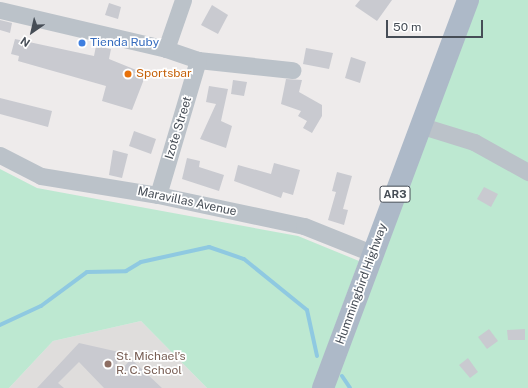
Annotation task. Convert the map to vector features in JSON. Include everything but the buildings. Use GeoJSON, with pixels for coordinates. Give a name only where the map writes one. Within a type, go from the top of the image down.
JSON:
{"type":"FeatureCollection","features":[{"type":"Feature","properties":{"kind":"main road","name":"Hummingbird Highway"},"geometry":{"type":"LineString","coordinates":[[323,388],[374,254],[419,125],[468,0]]}},
{"type":"Feature","properties":{"kind":"street"},"geometry":{"type":"LineString","coordinates":[[166,49],[183,0]]}},
{"type":"Feature","properties":{"kind":"street"},"geometry":{"type":"LineString","coordinates":[[0,10],[166,49],[198,60],[292,70]]}},
{"type":"Feature","properties":{"kind":"street","name":"Izote Street"},"geometry":{"type":"LineString","coordinates":[[158,195],[198,60]]}},
{"type":"Feature","properties":{"kind":"street"},"geometry":{"type":"LineString","coordinates":[[419,125],[474,142],[528,172]]}},
{"type":"Feature","properties":{"kind":"street","name":"Maravillas Avenue"},"geometry":{"type":"LineString","coordinates":[[0,155],[41,176],[158,195],[304,226],[374,254]]}},
{"type":"Feature","properties":{"kind":"shaded area","name":"St. Michael’s R. C. School"},"geometry":{"type":"Polygon","coordinates":[[[141,321],[207,388],[9,388],[53,341],[141,321]]]}},
{"type":"Feature","properties":{"kind":"green space"},"geometry":{"type":"Polygon","coordinates":[[[477,0],[528,0],[528,388],[330,388],[477,0]]]}},
{"type":"Feature","properties":{"kind":"green space"},"geometry":{"type":"Polygon","coordinates":[[[0,169],[37,188],[298,236],[359,261],[312,388],[207,388],[141,321],[53,341],[9,388],[0,388],[0,169]]]}},
{"type":"Feature","properties":{"kind":"waterway"},"geometry":{"type":"LineString","coordinates":[[0,325],[41,306],[87,272],[126,271],[141,262],[209,247],[244,259],[307,310],[317,356]]}},
{"type":"Feature","properties":{"kind":"waterway"},"geometry":{"type":"LineString","coordinates":[[342,376],[350,388]]}},
{"type":"Feature","properties":{"kind":"place","name":"Tienda Ruby"},"geometry":{"type":"Point","coordinates":[82,43]}},
{"type":"Feature","properties":{"kind":"place","name":"Sportsbar"},"geometry":{"type":"Point","coordinates":[128,74]}},
{"type":"Feature","properties":{"kind":"place","name":"St. Michael’s R. C. School"},"geometry":{"type":"Point","coordinates":[108,364]}}]}
